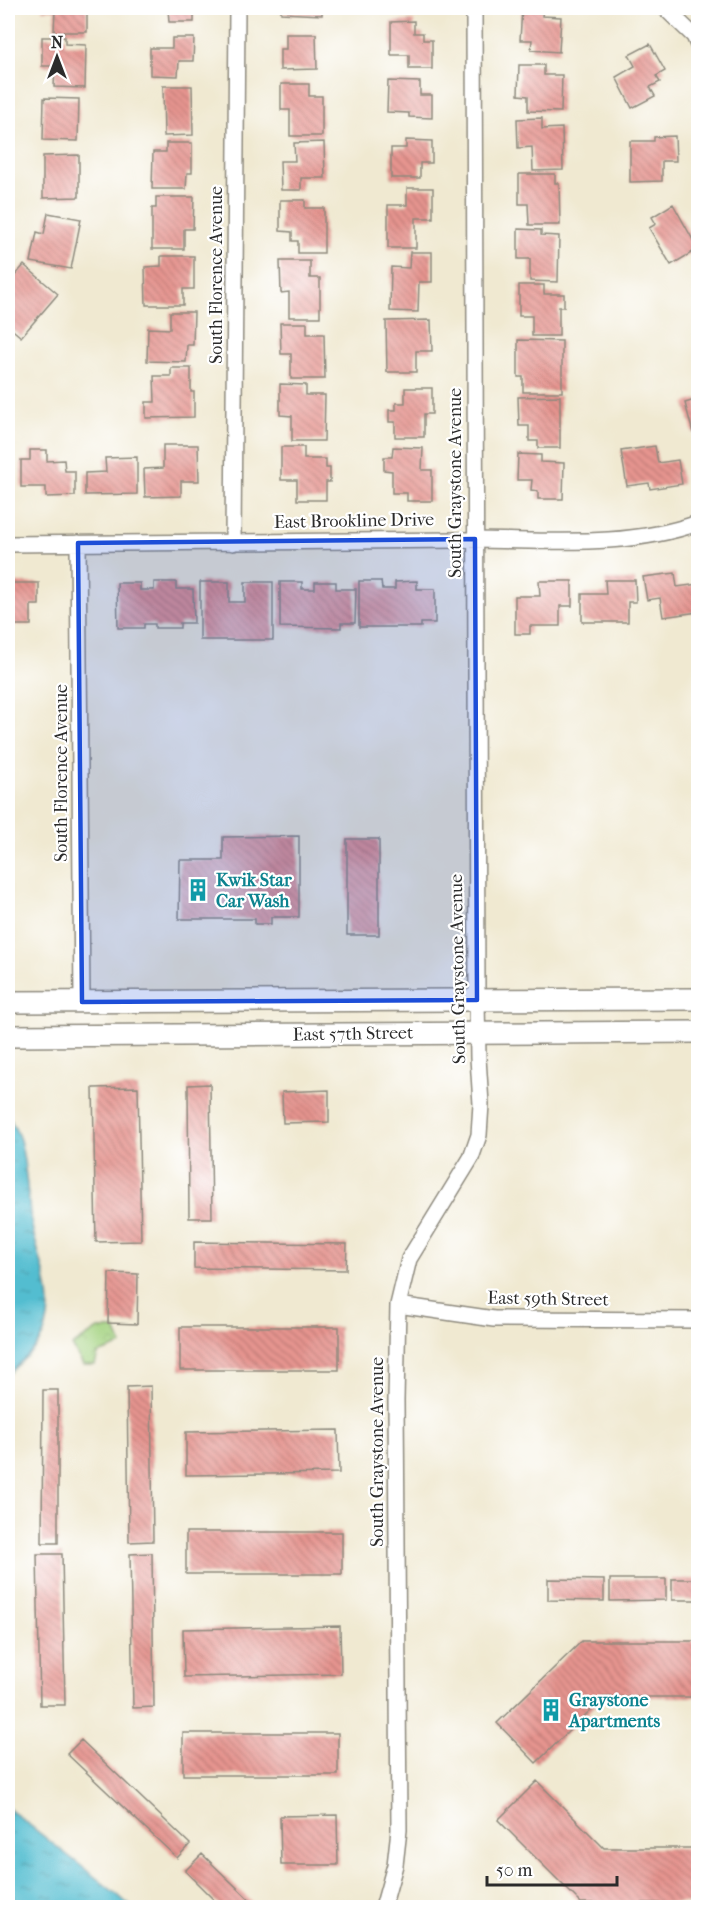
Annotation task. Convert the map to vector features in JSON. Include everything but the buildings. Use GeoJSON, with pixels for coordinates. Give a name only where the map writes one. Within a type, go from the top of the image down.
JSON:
{"type":"FeatureCollection","features":[{"type":"Feature","properties":{"kind":"main road","name":"East 57th Street"},"geometry":{"type":"LineString","coordinates":[[8,1002],[699,999]]}},
{"type":"Feature","properties":{"kind":"main road","name":"East 57th Street"},"geometry":{"type":"LineString","coordinates":[[8,1036],[699,1032]]}},
{"type":"Feature","properties":{"kind":"street","name":"South Florence Avenue"},"geometry":{"type":"LineString","coordinates":[[233,543],[237,8]]}},
{"type":"Feature","properties":{"kind":"street","name":"South Graystone Avenue"},"geometry":{"type":"LineString","coordinates":[[384,1908],[395,1864],[399,1830],[396,1400],[398,1305],[409,1258],[471,1158],[478,1135],[481,1104],[477,1033],[474,8]]}},
{"type":"Feature","properties":{"kind":"street"},"geometry":{"type":"LineString","coordinates":[[665,8],[694,36],[699,45]]}},
{"type":"Feature","properties":{"kind":"street","name":"East Brookline Drive"},"geometry":{"type":"LineString","coordinates":[[8,544],[475,539],[585,542],[625,538],[699,523]]}},
{"type":"Feature","properties":{"kind":"street","name":"South Florence Avenue"},"geometry":{"type":"LineString","coordinates":[[78,543],[82,1002]]}},
{"type":"Feature","properties":{"kind":"street","name":"East 59th Street"},"geometry":{"type":"LineString","coordinates":[[398,1305],[494,1319],[699,1320]]}},
{"type":"Feature","properties":{"kind":"highlighted area"},"geometry":{"type":"Polygon","coordinates":[[[475,539],[477,1000],[82,1002],[78,543],[475,539]]]}},
{"type":"Feature","properties":{"kind":"green space"},"geometry":{"type":"Polygon","coordinates":[[[98,1329],[115,1329],[122,1345],[98,1354],[95,1365],[83,1365],[72,1346],[98,1329]]]}},
{"type":"Feature","properties":{"kind":"water"},"geometry":{"type":"Polygon","coordinates":[[[8,1115],[19,1137],[26,1172],[32,1226],[49,1304],[42,1337],[34,1349],[8,1375],[8,1115]]]}},
{"type":"Feature","properties":{"kind":"water"},"geometry":{"type":"Polygon","coordinates":[[[8,1808],[119,1896],[131,1907],[8,1907],[8,1808]]]}},
{"type":"Feature","properties":{"kind":"place","name":"Kwik Star Car Wash"},"geometry":{"type":"Point","coordinates":[198,890]}},
{"type":"Feature","properties":{"kind":"place","name":"Graystone Apartments"},"geometry":{"type":"Point","coordinates":[551,1710]}}]}
